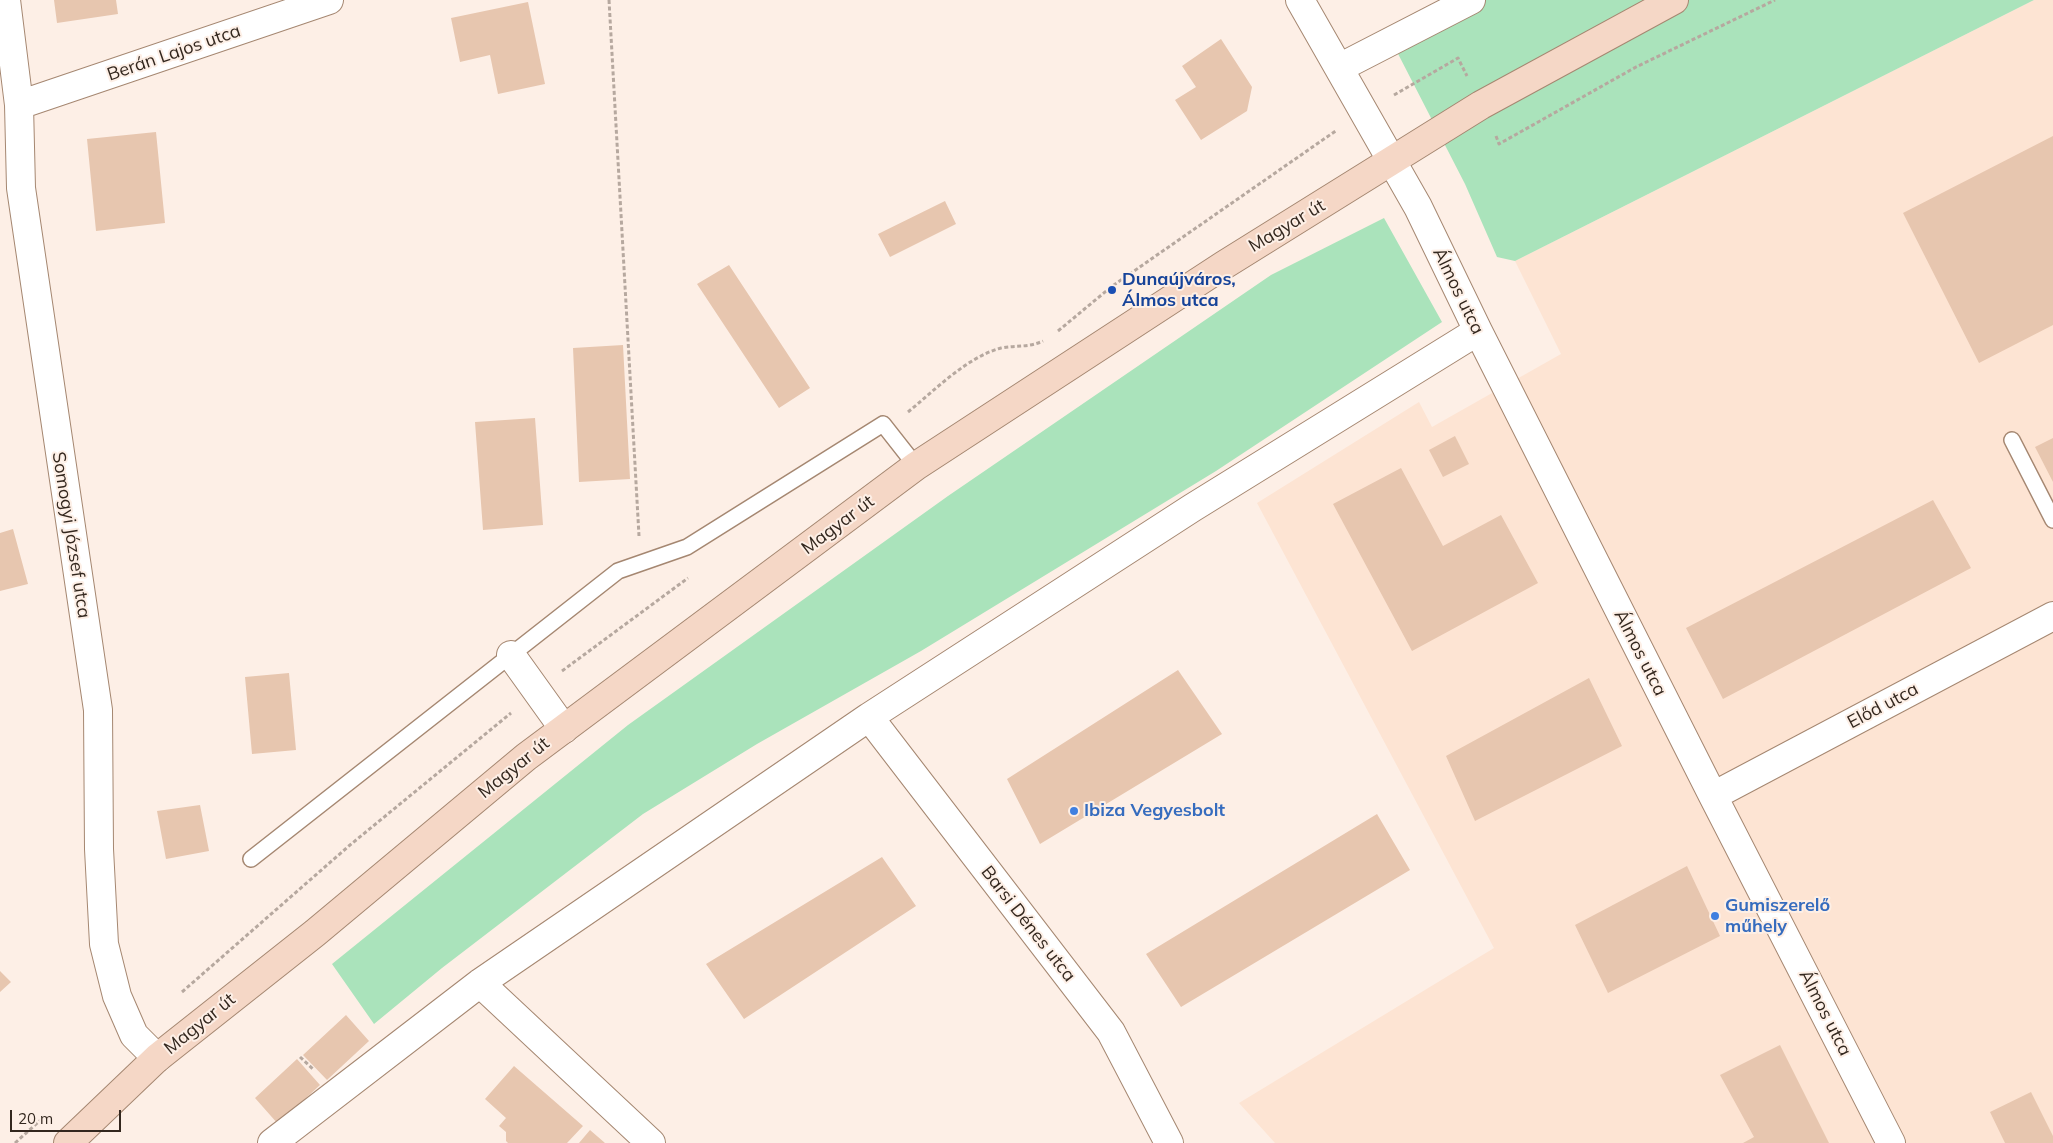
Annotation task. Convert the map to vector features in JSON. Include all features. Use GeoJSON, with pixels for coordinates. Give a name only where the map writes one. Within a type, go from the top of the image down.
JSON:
{"type":"FeatureCollection","features":[{"type":"Feature","properties":{"kind":"street","name":"Somogyi József utca"},"geometry":{"type":"LineString","coordinates":[[6,0],[19,105],[10,190],[98,710],[99,849],[104,944],[117,996],[134,1035],[157,1058]]}},
{"type":"Feature","properties":{"kind":"street","name":"Berán Lajos utca"},"geometry":{"type":"LineString","coordinates":[[19,105],[329,0]]}},
{"type":"Feature","properties":{"kind":"street","name":"Álmos utca"},"geometry":{"type":"LineString","coordinates":[[1300,0],[1418,207],[1713,796],[1891,1143]]}},
{"type":"Feature","properties":{"kind":"street"},"geometry":{"type":"LineString","coordinates":[[1339,68],[1471,0]]}},
{"type":"Feature","properties":{"kind":"street","name":"Magyar út"},"geometry":{"type":"LineString","coordinates":[[68,1143],[157,1058],[315,933],[526,757],[916,466],[1224,264],[1482,105],[1674,0]]}},
{"type":"Feature","properties":{"kind":"street"},"geometry":{"type":"LineString","coordinates":[[272,1143],[480,983],[869,717],[1192,508],[1478,330]]}},
{"type":"Feature","properties":{"kind":"street","name":"Előd utca"},"geometry":{"type":"LineString","coordinates":[[1713,796],[2053,616]]}},
{"type":"Feature","properties":{"kind":"street"},"geometry":{"type":"LineString","coordinates":[[511,656],[564,729]]}},
{"type":"Feature","properties":{"kind":"street","name":"Barsi Dénes utca"},"geometry":{"type":"LineString","coordinates":[[869,717],[1111,1032],[1165,1142]]}},
{"type":"Feature","properties":{"kind":"street"},"geometry":{"type":"LineString","coordinates":[[480,983],[651,1143]]}},
{"type":"Feature","properties":{"kind":"lane"},"geometry":{"type":"LineString","coordinates":[[251,860],[618,571],[687,547],[884,424],[916,466]]}},
{"type":"Feature","properties":{"kind":"lane"},"geometry":{"type":"LineString","coordinates":[[2012,440],[2053,520]]}},
{"type":"Feature","properties":{"kind":"path"},"geometry":{"type":"LineString","coordinates":[[609,0],[640,563]]}},
{"type":"Feature","properties":{"kind":"path"},"geometry":{"type":"LineString","coordinates":[[1051,337],[1111,287]]}},
{"type":"Feature","properties":{"kind":"path"},"geometry":{"type":"LineString","coordinates":[[887,429],[974,359],[1001,348],[1032,346],[1045,340]]}},
{"type":"Feature","properties":{"kind":"path"},"geometry":{"type":"LineString","coordinates":[[178,996],[350,845],[577,659],[690,576]]}},
{"type":"Feature","properties":{"kind":"path"},"geometry":{"type":"LineString","coordinates":[[15,1143],[50,1111]]}},
{"type":"Feature","properties":{"kind":"shaded area"},"geometry":{"type":"Polygon","coordinates":[[[2034,0],[2053,0],[2053,1143],[1275,1143],[1239,1103],[1494,948],[1257,503],[1419,402],[1432,427],[1561,354],[1515,261],[2034,0]]]}},
{"type":"Feature","properties":{"kind":"green space"},"geometry":{"type":"Polygon","coordinates":[[[1481,0],[2034,0],[1515,261],[1497,257],[1465,184],[1394,46],[1481,0]]]}},
{"type":"Feature","properties":{"kind":"green space"},"geometry":{"type":"Polygon","coordinates":[[[1384,218],[1442,322],[1216,471],[921,651],[757,744],[643,814],[442,968],[374,1024],[332,964],[628,725],[948,496],[1271,275],[1384,218]]]}},
{"type":"Feature","properties":{"kind":"building"},"geometry":{"type":"Polygon","coordinates":[[[54,0],[116,0],[118,14],[57,23],[54,0]]]}},
{"type":"Feature","properties":{"kind":"building"},"geometry":{"type":"Polygon","coordinates":[[[528,2],[545,84],[498,94],[490,55],[460,62],[451,18],[528,2]]]}},
{"type":"Feature","properties":{"kind":"building"},"geometry":{"type":"Polygon","coordinates":[[[1221,39],[1252,87],[1247,111],[1201,140],[1175,100],[1196,87],[1182,66],[1221,39]]]}},
{"type":"Feature","properties":{"kind":"building"},"geometry":{"type":"Polygon","coordinates":[[[156,132],[165,223],[96,231],[87,139],[156,132]]]}},
{"type":"Feature","properties":{"kind":"building"},"geometry":{"type":"Polygon","coordinates":[[[2053,136],[2053,325],[1979,363],[1903,213],[2053,136]]]}},
{"type":"Feature","properties":{"kind":"building"},"geometry":{"type":"Polygon","coordinates":[[[945,201],[956,224],[890,257],[878,234],[945,201]]]}},
{"type":"Feature","properties":{"kind":"building"},"geometry":{"type":"Polygon","coordinates":[[[729,265],[810,388],[779,408],[697,284],[729,265]]]}},
{"type":"Feature","properties":{"kind":"building"},"geometry":{"type":"Polygon","coordinates":[[[623,345],[630,479],[579,482],[573,348],[623,345]]]}},
{"type":"Feature","properties":{"kind":"building"},"geometry":{"type":"Polygon","coordinates":[[[535,418],[543,525],[483,530],[475,422],[535,418]]]}},
{"type":"Feature","properties":{"kind":"building"},"geometry":{"type":"Polygon","coordinates":[[[1455,436],[1469,464],[1443,477],[1429,450],[1455,436]]]}},
{"type":"Feature","properties":{"kind":"building"},"geometry":{"type":"Polygon","coordinates":[[[2053,438],[2053,482],[2035,447],[2053,438]]]}},
{"type":"Feature","properties":{"kind":"building"},"geometry":{"type":"Polygon","coordinates":[[[1401,468],[1443,546],[1501,515],[1538,583],[1412,651],[1333,504],[1401,468]]]}},
{"type":"Feature","properties":{"kind":"building"},"geometry":{"type":"Polygon","coordinates":[[[1933,500],[1971,568],[1723,699],[1686,628],[1933,500]]]}},
{"type":"Feature","properties":{"kind":"building"},"geometry":{"type":"Polygon","coordinates":[[[13,529],[28,584],[0,591],[0,533],[13,529]]]}},
{"type":"Feature","properties":{"kind":"building"},"geometry":{"type":"Polygon","coordinates":[[[1178,670],[1222,734],[1040,844],[1007,779],[1178,670]]]}},
{"type":"Feature","properties":{"kind":"building"},"geometry":{"type":"Polygon","coordinates":[[[289,673],[296,750],[252,754],[245,677],[289,673]]]}},
{"type":"Feature","properties":{"kind":"building"},"geometry":{"type":"Polygon","coordinates":[[[1589,678],[1622,746],[1475,821],[1446,756],[1589,678]]]}},
{"type":"Feature","properties":{"kind":"building"},"geometry":{"type":"Polygon","coordinates":[[[200,805],[209,851],[166,859],[157,811],[200,805]]]}},
{"type":"Feature","properties":{"kind":"building"},"geometry":{"type":"Polygon","coordinates":[[[1377,814],[1410,870],[1181,1007],[1146,954],[1377,814]]]}},
{"type":"Feature","properties":{"kind":"building"},"geometry":{"type":"Polygon","coordinates":[[[882,857],[916,906],[744,1019],[706,964],[882,857]]]}},
{"type":"Feature","properties":{"kind":"building"},"geometry":{"type":"Polygon","coordinates":[[[1687,866],[1720,936],[1608,993],[1575,925],[1687,866]]]}},
{"type":"Feature","properties":{"kind":"building"},"geometry":{"type":"Polygon","coordinates":[[[0,971],[11,982],[0,992],[0,971]]]}},
{"type":"Feature","properties":{"kind":"building"},"geometry":{"type":"Polygon","coordinates":[[[346,1015],[369,1041],[327,1080],[303,1055],[346,1015]]]}},
{"type":"Feature","properties":{"kind":"building"},"geometry":{"type":"Polygon","coordinates":[[[1780,1045],[1829,1143],[1743,1143],[1754,1137],[1720,1075],[1780,1045]]]}},
{"type":"Feature","properties":{"kind":"building"},"geometry":{"type":"Polygon","coordinates":[[[297,1059],[320,1085],[278,1124],[255,1098],[297,1059]]]}},
{"type":"Feature","properties":{"kind":"building"},"geometry":{"type":"Polygon","coordinates":[[[514,1066],[583,1126],[567,1143],[508,1143],[506,1141],[506,1132],[499,1126],[506,1118],[485,1099],[514,1066]]]}},
{"type":"Feature","properties":{"kind":"building"},"geometry":{"type":"Polygon","coordinates":[[[2031,1092],[2053,1136],[2053,1143],[2005,1143],[1990,1112],[2031,1092]]]}},
{"type":"Feature","properties":{"kind":"building"},"geometry":{"type":"Polygon","coordinates":[[[590,1130],[605,1143],[579,1143],[590,1130]]]}},
{"type":"Feature","properties":{"kind":"place","name":"Dunaújváros, Álmos utca"},"geometry":{"type":"Point","coordinates":[1112,290]}},
{"type":"Feature","properties":{"kind":"place","name":"Ibiza Vegyesbolt"},"geometry":{"type":"Point","coordinates":[1074,811]}},
{"type":"Feature","properties":{"kind":"place","name":"Gumiszerelő műhely"},"geometry":{"type":"Point","coordinates":[1715,916]}}]}
